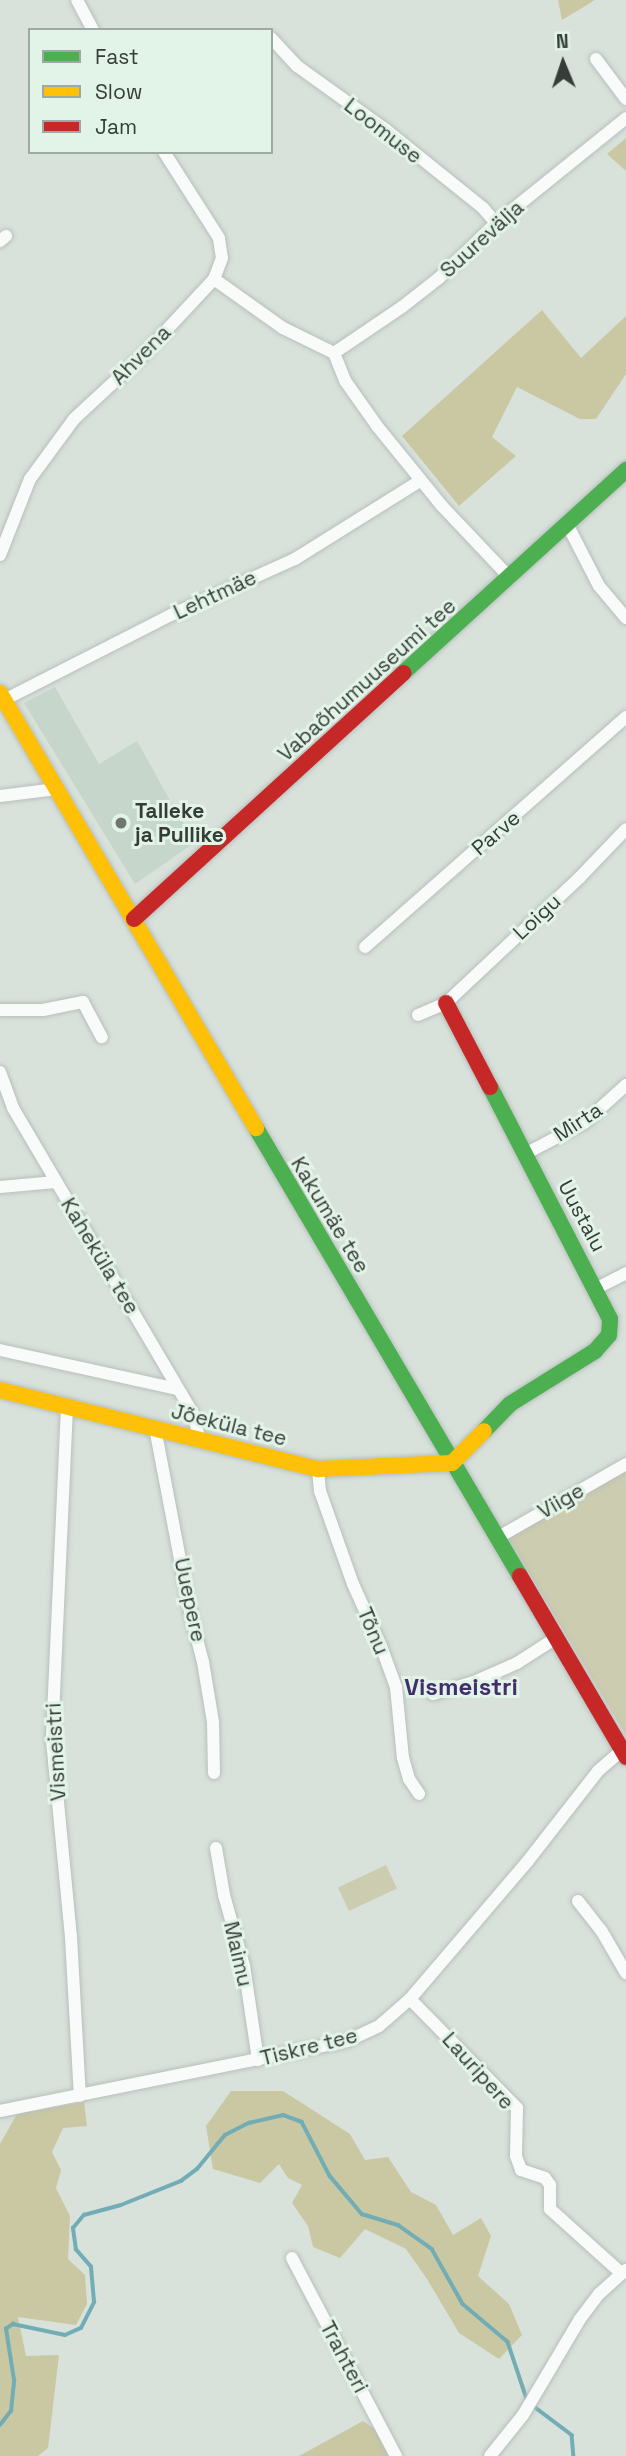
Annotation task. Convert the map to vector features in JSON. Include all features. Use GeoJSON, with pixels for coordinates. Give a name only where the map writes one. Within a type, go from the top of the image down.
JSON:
{"type":"FeatureCollection","features":[{"type":"Feature","properties":{"kind":"street"},"geometry":{"type":"LineString","coordinates":[[77,0],[92,28]]}},
{"type":"Feature","properties":{"kind":"street","name":"Loomuse"},"geometry":{"type":"LineString","coordinates":[[273,40],[298,66],[386,131],[483,208],[496,223]]}},
{"type":"Feature","properties":{"kind":"street"},"geometry":{"type":"LineString","coordinates":[[596,59],[626,99]]}},
{"type":"Feature","properties":{"kind":"street","name":"Suurevälja"},"geometry":{"type":"LineString","coordinates":[[334,353],[430,285],[496,223],[626,118]]}},
{"type":"Feature","properties":{"kind":"street"},"geometry":{"type":"LineString","coordinates":[[165,154],[219,238],[222,258],[214,279],[283,328],[334,353],[345,382],[420,481],[510,578]]}},
{"type":"Feature","properties":{"kind":"street","name":"Ahvena"},"geometry":{"type":"LineString","coordinates":[[0,555],[30,479],[74,419],[146,352],[214,279]]}},
{"type":"Feature","properties":{"kind":"street","name":"Vabaõhumuuseumi tee"},"geometry":{"type":"LineString","coordinates":[[134,919],[626,471]]}},
{"type":"Feature","properties":{"kind":"street","name":"Lehtmäe"},"geometry":{"type":"LineString","coordinates":[[2,697],[173,614],[295,559],[420,481]]}},
{"type":"Feature","properties":{"kind":"street"},"geometry":{"type":"LineString","coordinates":[[567,524],[599,586],[626,618]]}},
{"type":"Feature","properties":{"kind":"street","name":"Kakumäe tee"},"geometry":{"type":"LineString","coordinates":[[2,697],[624,1753]]}},
{"type":"Feature","properties":{"kind":"street","name":"Parve"},"geometry":{"type":"LineString","coordinates":[[365,947],[626,718]]}},
{"type":"Feature","properties":{"kind":"street"},"geometry":{"type":"LineString","coordinates":[[0,796],[57,789]]}},
{"type":"Feature","properties":{"kind":"street","name":"Loigu"},"geometry":{"type":"LineString","coordinates":[[446,1003],[580,877],[626,829]]}},
{"type":"Feature","properties":{"kind":"street"},"geometry":{"type":"LineString","coordinates":[[0,1010],[43,1010],[83,1002],[102,1037]]}},
{"type":"Feature","properties":{"kind":"street"},"geometry":{"type":"LineString","coordinates":[[418,1014],[446,1003]]}},
{"type":"Feature","properties":{"kind":"street","name":"Uustalu"},"geometry":{"type":"LineString","coordinates":[[446,1003],[597,1289],[610,1319],[609,1335],[596,1351],[510,1404],[452,1463]]}},
{"type":"Feature","properties":{"kind":"street","name":"Kaheküla tee"},"geometry":{"type":"LineString","coordinates":[[0,1072],[13,1108],[194,1415],[198,1439]]}},
{"type":"Feature","properties":{"kind":"street","name":"Mirta"},"geometry":{"type":"LineString","coordinates":[[525,1154],[584,1123],[626,1085]]}},
{"type":"Feature","properties":{"kind":"street"},"geometry":{"type":"LineString","coordinates":[[0,1187],[56,1182]]}},
{"type":"Feature","properties":{"kind":"street"},"geometry":{"type":"LineString","coordinates":[[597,1289],[626,1273]]}},
{"type":"Feature","properties":{"kind":"street"},"geometry":{"type":"LineString","coordinates":[[0,1350],[178,1389]]}},
{"type":"Feature","properties":{"kind":"street","name":"Jõeküla tee"},"geometry":{"type":"LineString","coordinates":[[0,1390],[318,1469],[452,1463]]}},
{"type":"Feature","properties":{"kind":"street","name":"Vismeistri"},"geometry":{"type":"LineString","coordinates":[[67,1407],[52,1740],[71,1937],[80,2096]]}},
{"type":"Feature","properties":{"kind":"street","name":"Uuepere"},"geometry":{"type":"LineString","coordinates":[[155,1428],[191,1616],[203,1662],[213,1721],[214,1773]]}},
{"type":"Feature","properties":{"kind":"street","name":"Viige"},"geometry":{"type":"LineString","coordinates":[[497,1538],[626,1464]]}},
{"type":"Feature","properties":{"kind":"street","name":"Tõnu"},"geometry":{"type":"LineString","coordinates":[[318,1469],[320,1491],[353,1584],[396,1687],[403,1758],[409,1779],[419,1794]]}},
{"type":"Feature","properties":{"kind":"street"},"geometry":{"type":"LineString","coordinates":[[433,1694],[474,1682],[517,1663],[556,1638]]}},
{"type":"Feature","properties":{"kind":"street","name":"Tiskre tee"},"geometry":{"type":"LineString","coordinates":[[0,2110],[347,2041],[379,2026],[410,1999],[527,1862],[598,1771],[624,1753]]}},
{"type":"Feature","properties":{"kind":"street","name":"Maimu"},"geometry":{"type":"LineString","coordinates":[[216,1848],[224,1895],[244,1966],[258,2060]]}},
{"type":"Feature","properties":{"kind":"street"},"geometry":{"type":"LineString","coordinates":[[578,1901],[601,1930],[626,1973]]}},
{"type":"Feature","properties":{"kind":"street","name":"Lauripere"},"geometry":{"type":"LineString","coordinates":[[410,1999],[517,2108],[516,2156],[521,2171],[545,2178],[550,2185],[550,2209],[624,2271]]}},
{"type":"Feature","properties":{"kind":"street","name":"Trahteri"},"geometry":{"type":"LineString","coordinates":[[292,2258],[396,2456]]}},
{"type":"Feature","properties":{"kind":"street"},"geometry":{"type":"LineString","coordinates":[[490,2456],[523,2415],[580,2319],[624,2271]]}},
{"type":"Feature","properties":{"kind":"shaded area"},"geometry":{"type":"Polygon","coordinates":[[[55,687],[99,764],[137,741],[181,820],[197,841],[135,884],[24,703],[55,687]]]}},
{"type":"Feature","properties":{"kind":"green space"},"geometry":{"type":"Polygon","coordinates":[[[558,0],[595,0],[562,20],[558,0]]]}},
{"type":"Feature","properties":{"kind":"green space"},"geometry":{"type":"Polygon","coordinates":[[[626,138],[626,171],[607,154],[626,138]]]}},
{"type":"Feature","properties":{"kind":"green space"},"geometry":{"type":"Polygon","coordinates":[[[542,310],[581,358],[626,316],[626,374],[596,419],[580,419],[517,387],[492,437],[516,456],[459,506],[402,436],[542,310]]]}},
{"type":"Feature","properties":{"kind":"green space"},"geometry":{"type":"Polygon","coordinates":[[[626,1469],[626,1735],[507,1536],[626,1469]]]}},
{"type":"Feature","properties":{"kind":"green space"},"geometry":{"type":"Polygon","coordinates":[[[386,1865],[397,1889],[349,1911],[338,1887],[386,1865]]]}},
{"type":"Feature","properties":{"kind":"green space"},"geometry":{"type":"Polygon","coordinates":[[[231,2091],[283,2091],[350,2134],[365,2160],[388,2157],[411,2192],[436,2205],[453,2235],[481,2218],[491,2236],[478,2276],[509,2304],[522,2335],[499,2359],[459,2333],[406,2249],[365,2229],[340,2258],[313,2247],[308,2226],[292,2203],[302,2185],[288,2178],[279,2164],[260,2183],[213,2169],[206,2126],[231,2091]]]}},
{"type":"Feature","properties":{"kind":"green space"},"geometry":{"type":"Polygon","coordinates":[[[84,2102],[87,2126],[63,2128],[52,2152],[61,2170],[56,2188],[70,2216],[68,2259],[85,2275],[87,2304],[76,2325],[18,2317],[26,2356],[59,2355],[48,2448],[38,2456],[0,2456],[0,2144],[17,2114],[84,2102]]]}},
{"type":"Feature","properties":{"kind":"green space"},"geometry":{"type":"Polygon","coordinates":[[[363,2421],[376,2430],[391,2456],[299,2456],[363,2421]]]}},
{"type":"Feature","properties":{"kind":"waterway"},"geometry":{"type":"LineString","coordinates":[[0,2425],[11,2411],[14,2380],[6,2329],[13,2324],[65,2335],[81,2328],[94,2302],[91,2267],[76,2250],[73,2228],[84,2215],[121,2205],[181,2181],[197,2169],[225,2135],[249,2123],[283,2115],[302,2122],[330,2176],[362,2214],[398,2225],[432,2249],[463,2304],[508,2342],[527,2399]]}},
{"type":"Feature","properties":{"kind":"waterway"},"geometry":{"type":"LineString","coordinates":[[532,2405],[572,2435],[574,2456]]}},
{"type":"Feature","properties":{"kind":"traffic: fast"},"geometry":{"type":"LineString","coordinates":[[403,673],[626,470]]}},
{"type":"Feature","properties":{"kind":"traffic: fast"},"geometry":{"type":"LineString","coordinates":[[484,1431],[510,1404],[595,1351],[609,1335],[610,1319],[490,1087]]}},
{"type":"Feature","properties":{"kind":"traffic: fast"},"geometry":{"type":"LineString","coordinates":[[256,1128],[520,1576]]}},
{"type":"Feature","properties":{"kind":"traffic: slow"},"geometry":{"type":"LineString","coordinates":[[0,693],[256,1128]]}},
{"type":"Feature","properties":{"kind":"traffic: slow"},"geometry":{"type":"LineString","coordinates":[[0,1390],[318,1469],[452,1463],[484,1431]]}},
{"type":"Feature","properties":{"kind":"traffic: jam"},"geometry":{"type":"LineString","coordinates":[[134,919],[403,673]]}},
{"type":"Feature","properties":{"kind":"traffic: jam"},"geometry":{"type":"LineString","coordinates":[[446,1003],[490,1087]]}},
{"type":"Feature","properties":{"kind":"traffic: jam"},"geometry":{"type":"LineString","coordinates":[[520,1576],[626,1757]]}},
{"type":"Feature","properties":{"kind":"place","name":"Talleke ja Pullike"},"geometry":{"type":"Point","coordinates":[121,823]}},
{"type":"Feature","properties":{"kind":"district","name":"Vismeistri"},"geometry":{"type":"Point","coordinates":[461,1687]}}]}
